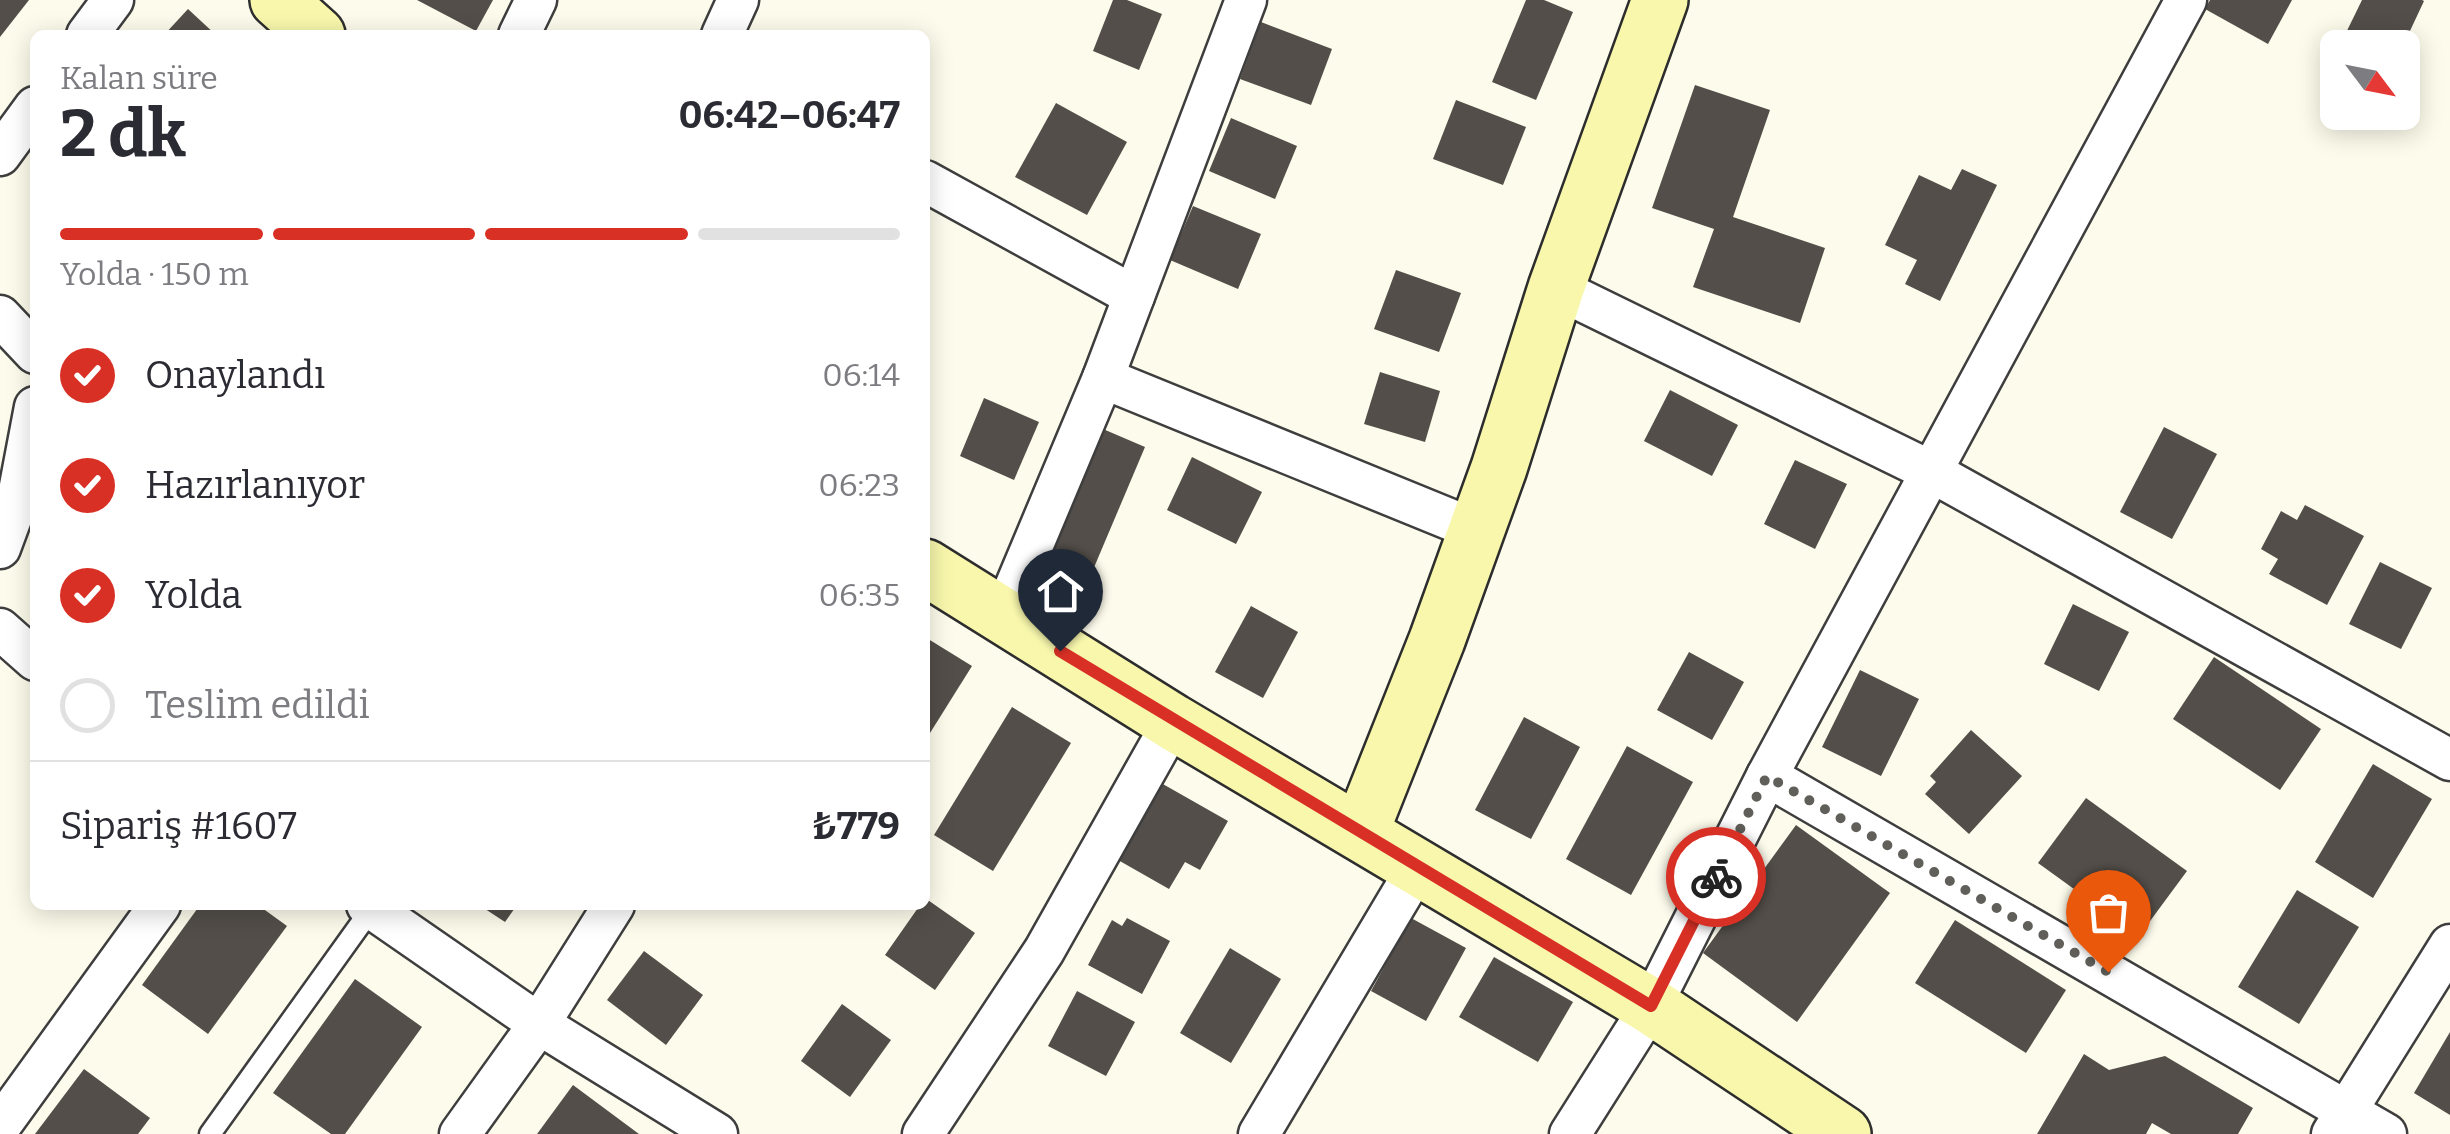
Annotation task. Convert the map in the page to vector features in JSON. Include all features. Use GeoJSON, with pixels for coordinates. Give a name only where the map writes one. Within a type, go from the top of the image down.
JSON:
{"type":"FeatureCollection","features":[{"type":"Feature","properties":{"kind":"street"},"geometry":{"type":"LineString","coordinates":[[91,30],[113,0]]}},
{"type":"Feature","properties":{"kind":"street"},"geometry":{"type":"LineString","coordinates":[[278,0],[311,30]]}},
{"type":"Feature","properties":{"kind":"street"},"geometry":{"type":"LineString","coordinates":[[521,30],[536,0]]}},
{"type":"Feature","properties":{"kind":"street"},"geometry":{"type":"LineString","coordinates":[[724,30],[738,0]]}},
{"type":"Feature","properties":{"kind":"street"},"geometry":{"type":"LineString","coordinates":[[1361,831],[1499,468],[1556,288],[1660,0]]}},
{"type":"Feature","properties":{"kind":"street"},"geometry":{"type":"LineString","coordinates":[[1570,1134],[1651,1006],[1767,776],[2186,0]]}},
{"type":"Feature","properties":{"kind":"street"},"geometry":{"type":"LineString","coordinates":[[1003,616],[1103,378],[1242,1]]}},
{"type":"Feature","properties":{"kind":"street"},"geometry":{"type":"LineString","coordinates":[[0,155],[30,114]]}},
{"type":"Feature","properties":{"kind":"street"},"geometry":{"type":"LineString","coordinates":[[930,184],[1134,296]]}},
{"type":"Feature","properties":{"kind":"street"},"geometry":{"type":"LineString","coordinates":[[1556,288],[1930,471],[2450,760]]}},
{"type":"Feature","properties":{"kind":"street"},"geometry":{"type":"LineString","coordinates":[[0,316],[30,348]]}},
{"type":"Feature","properties":{"kind":"street"},"geometry":{"type":"LineString","coordinates":[[1103,378],[1476,530]]}},
{"type":"Feature","properties":{"kind":"street"},"geometry":{"type":"LineString","coordinates":[[0,548],[17,502],[30,433]]}},
{"type":"Feature","properties":{"kind":"street"},"geometry":{"type":"LineString","coordinates":[[930,570],[1173,722],[1651,1006],[1843,1134]]}},
{"type":"Feature","properties":{"kind":"street"},"geometry":{"type":"LineString","coordinates":[[0,628],[30,655]]}},
{"type":"Feature","properties":{"kind":"street"},"geometry":{"type":"LineString","coordinates":[[923,1134],[1044,951],[1173,722]]}},
{"type":"Feature","properties":{"kind":"street"},"geometry":{"type":"LineString","coordinates":[[1767,776],[2340,1121],[2386,1134]]}},
{"type":"Feature","properties":{"kind":"street"},"geometry":{"type":"LineString","coordinates":[[1259,1134],[1419,865]]}},
{"type":"Feature","properties":{"kind":"street"},"geometry":{"type":"LineString","coordinates":[[3,1113],[156,910]]}},
{"type":"Feature","properties":{"kind":"street"},"geometry":{"type":"LineString","coordinates":[[373,910],[538,1024],[717,1134]]}},
{"type":"Feature","properties":{"kind":"street"},"geometry":{"type":"LineString","coordinates":[[460,1134],[538,1024],[611,910]]}},
{"type":"Feature","properties":{"kind":"street"},"geometry":{"type":"LineString","coordinates":[[2340,1121],[2450,945]]}},
{"type":"Feature","properties":{"kind":"lane"},"geometry":{"type":"LineString","coordinates":[[210,1134],[367,910]]}},
{"type":"Feature","properties":{"kind":"building"},"geometry":{"type":"Polygon","coordinates":[[[0,0],[29,0],[0,37],[0,0]]]}},
{"type":"Feature","properties":{"kind":"building"},"geometry":{"type":"Polygon","coordinates":[[[417,0],[493,0],[474,30],[417,0]]]}},
{"type":"Feature","properties":{"kind":"building"},"geometry":{"type":"Polygon","coordinates":[[[1113,0],[1127,0],[1162,14],[1139,70],[1093,51],[1113,0]]]}},
{"type":"Feature","properties":{"kind":"building"},"geometry":{"type":"Polygon","coordinates":[[[1526,0],[1544,0],[1573,12],[1536,100],[1492,82],[1526,0]]]}},
{"type":"Feature","properties":{"kind":"building"},"geometry":{"type":"Polygon","coordinates":[[[2210,0],[2292,0],[2268,44],[2205,9],[2210,0]]]}},
{"type":"Feature","properties":{"kind":"building"},"geometry":{"type":"Polygon","coordinates":[[[2362,0],[2424,1],[2410,30],[2347,30],[2362,0]]]}},
{"type":"Feature","properties":{"kind":"building"},"geometry":{"type":"Polygon","coordinates":[[[188,9],[211,30],[169,30],[188,9]]]}},
{"type":"Feature","properties":{"kind":"building"},"geometry":{"type":"Polygon","coordinates":[[[1261,22],[1332,49],[1311,105],[1240,79],[1261,22]]]}},
{"type":"Feature","properties":{"kind":"building"},"geometry":{"type":"Polygon","coordinates":[[[1695,85],[1770,110],[1733,217],[1825,248],[1800,323],[1693,287],[1714,229],[1652,208],[1695,85]]]}},
{"type":"Feature","properties":{"kind":"building"},"geometry":{"type":"Polygon","coordinates":[[[1456,100],[1526,127],[1503,185],[1433,159],[1456,100]]]}},
{"type":"Feature","properties":{"kind":"building"},"geometry":{"type":"Polygon","coordinates":[[[1056,103],[1127,142],[1087,215],[1015,177],[1056,103]]]}},
{"type":"Feature","properties":{"kind":"building"},"geometry":{"type":"Polygon","coordinates":[[[1231,118],[1297,146],[1275,199],[1209,171],[1231,118]]]}},
{"type":"Feature","properties":{"kind":"building"},"geometry":{"type":"Polygon","coordinates":[[[1962,169],[1997,185],[1940,301],[1905,284],[1917,260],[1885,245],[1919,175],[1951,190],[1962,169]]]}},
{"type":"Feature","properties":{"kind":"building"},"geometry":{"type":"Polygon","coordinates":[[[1193,206],[1261,234],[1238,289],[1170,260],[1193,206]]]}},
{"type":"Feature","properties":{"kind":"building"},"geometry":{"type":"Polygon","coordinates":[[[1396,270],[1461,293],[1439,352],[1374,329],[1396,270]]]}},
{"type":"Feature","properties":{"kind":"building"},"geometry":{"type":"Polygon","coordinates":[[[1380,372],[1440,391],[1425,442],[1364,424],[1380,372]]]}},
{"type":"Feature","properties":{"kind":"building"},"geometry":{"type":"Polygon","coordinates":[[[1670,390],[1738,425],[1712,476],[1644,441],[1670,390]]]}},
{"type":"Feature","properties":{"kind":"building"},"geometry":{"type":"Polygon","coordinates":[[[984,398],[1039,422],[1014,480],[960,456],[984,398]]]}},
{"type":"Feature","properties":{"kind":"building"},"geometry":{"type":"Polygon","coordinates":[[[1096,426],[1145,447],[1087,584],[1037,564],[1096,426]]]}},
{"type":"Feature","properties":{"kind":"building"},"geometry":{"type":"Polygon","coordinates":[[[2164,427],[2217,454],[2172,539],[2120,512],[2164,427]]]}},
{"type":"Feature","properties":{"kind":"building"},"geometry":{"type":"Polygon","coordinates":[[[1192,457],[1262,492],[1236,544],[1167,510],[1192,457]]]}},
{"type":"Feature","properties":{"kind":"building"},"geometry":{"type":"Polygon","coordinates":[[[1795,460],[1847,484],[1815,549],[1764,524],[1795,460]]]}},
{"type":"Feature","properties":{"kind":"building"},"geometry":{"type":"Polygon","coordinates":[[[2305,505],[2364,536],[2327,605],[2269,574],[2278,559],[2261,549],[2281,511],[2297,520],[2305,505]]]}},
{"type":"Feature","properties":{"kind":"building"},"geometry":{"type":"Polygon","coordinates":[[[2380,562],[2432,588],[2401,649],[2349,624],[2380,562]]]}},
{"type":"Feature","properties":{"kind":"building"},"geometry":{"type":"Polygon","coordinates":[[[2073,604],[2129,632],[2099,691],[2044,664],[2073,604]]]}},
{"type":"Feature","properties":{"kind":"building"},"geometry":{"type":"Polygon","coordinates":[[[1251,606],[1298,632],[1263,698],[1215,672],[1251,606]]]}},
{"type":"Feature","properties":{"kind":"building"},"geometry":{"type":"Polygon","coordinates":[[[930,640],[972,666],[930,733],[930,640]]]}},
{"type":"Feature","properties":{"kind":"building"},"geometry":{"type":"Polygon","coordinates":[[[1689,652],[1744,682],[1712,740],[1657,710],[1689,652]]]}},
{"type":"Feature","properties":{"kind":"building"},"geometry":{"type":"Polygon","coordinates":[[[2214,657],[2321,729],[2280,790],[2173,719],[2214,657]]]}},
{"type":"Feature","properties":{"kind":"building"},"geometry":{"type":"Polygon","coordinates":[[[1860,670],[1919,699],[1881,776],[1822,747],[1860,670]]]}},
{"type":"Feature","properties":{"kind":"building"},"geometry":{"type":"Polygon","coordinates":[[[1012,707],[1071,743],[993,871],[934,835],[1012,707]]]}},
{"type":"Feature","properties":{"kind":"building"},"geometry":{"type":"Polygon","coordinates":[[[1524,717],[1580,747],[1531,839],[1475,810],[1524,717]]]}},
{"type":"Feature","properties":{"kind":"building"},"geometry":{"type":"Polygon","coordinates":[[[1971,730],[2022,776],[1969,834],[1925,794],[1936,782],[1930,776],[1971,730]]]}},
{"type":"Feature","properties":{"kind":"building"},"geometry":{"type":"Polygon","coordinates":[[[1627,746],[1693,782],[1631,895],[1566,859],[1627,746]]]}},
{"type":"Feature","properties":{"kind":"building"},"geometry":{"type":"Polygon","coordinates":[[[2373,764],[2432,799],[2373,898],[2315,862],[2373,764]]]}},
{"type":"Feature","properties":{"kind":"building"},"geometry":{"type":"Polygon","coordinates":[[[1154,779],[1228,821],[1200,870],[1185,862],[1169,889],[1111,856],[1154,779]]]}},
{"type":"Feature","properties":{"kind":"building"},"geometry":{"type":"Polygon","coordinates":[[[2086,798],[2187,871],[2139,936],[2038,863],[2086,798]]]}},
{"type":"Feature","properties":{"kind":"building"},"geometry":{"type":"Polygon","coordinates":[[[1796,825],[1890,893],[1797,1022],[1703,953],[1796,825]]]}},
{"type":"Feature","properties":{"kind":"building"},"geometry":{"type":"Polygon","coordinates":[[[2297,890],[2359,927],[2299,1024],[2238,987],[2297,890]]]}},
{"type":"Feature","properties":{"kind":"building"},"geometry":{"type":"Polygon","coordinates":[[[930,902],[975,933],[935,990],[885,955],[916,910],[930,910],[930,902]]]}},
{"type":"Feature","properties":{"kind":"building"},"geometry":{"type":"Polygon","coordinates":[[[196,910],[265,910],[287,926],[208,1034],[142,985],[196,910]]]}},
{"type":"Feature","properties":{"kind":"building"},"geometry":{"type":"Polygon","coordinates":[[[487,910],[513,910],[505,922],[487,910]]]}},
{"type":"Feature","properties":{"kind":"building"},"geometry":{"type":"Polygon","coordinates":[[[1127,918],[1170,941],[1142,994],[1088,965],[1112,920],[1122,926],[1127,918]]]}},
{"type":"Feature","properties":{"kind":"building"},"geometry":{"type":"Polygon","coordinates":[[[1411,918],[1466,948],[1426,1021],[1371,991],[1411,918]]]}},
{"type":"Feature","properties":{"kind":"building"},"geometry":{"type":"Polygon","coordinates":[[[1955,920],[2066,990],[2026,1053],[1915,983],[1955,920]]]}},
{"type":"Feature","properties":{"kind":"building"},"geometry":{"type":"Polygon","coordinates":[[[1230,948],[1281,979],[1231,1063],[1180,1033],[1230,948]]]}},
{"type":"Feature","properties":{"kind":"building"},"geometry":{"type":"Polygon","coordinates":[[[644,951],[703,995],[666,1045],[607,1000],[644,951]]]}},
{"type":"Feature","properties":{"kind":"building"},"geometry":{"type":"Polygon","coordinates":[[[1494,957],[1573,1002],[1538,1062],[1459,1017],[1494,957]]]}},
{"type":"Feature","properties":{"kind":"building"},"geometry":{"type":"Polygon","coordinates":[[[355,979],[422,1027],[345,1134],[331,1134],[273,1093],[355,979]]]}},
{"type":"Feature","properties":{"kind":"building"},"geometry":{"type":"Polygon","coordinates":[[[1077,991],[1135,1022],[1106,1076],[1048,1046],[1077,991]]]}},
{"type":"Feature","properties":{"kind":"building"},"geometry":{"type":"Polygon","coordinates":[[[842,1004],[891,1040],[850,1097],[801,1061],[842,1004]]]}},
{"type":"Feature","properties":{"kind":"building"},"geometry":{"type":"Polygon","coordinates":[[[2450,1032],[2450,1115],[2414,1093],[2450,1032]]]}},
{"type":"Feature","properties":{"kind":"building"},"geometry":{"type":"Polygon","coordinates":[[[2084,1054],[2109,1070],[2165,1056],[2253,1108],[2238,1134],[2171,1134],[2152,1123],[2146,1134],[2037,1134],[2084,1054]]]}},
{"type":"Feature","properties":{"kind":"building"},"geometry":{"type":"Polygon","coordinates":[[[84,1069],[150,1118],[138,1134],[35,1134],[84,1069]]]}},
{"type":"Feature","properties":{"kind":"building"},"geometry":{"type":"Polygon","coordinates":[[[573,1085],[639,1134],[537,1134],[573,1085]]]}},
{"type":"Feature","properties":{"kind":"way so far"},"geometry":{"type":"LineString","coordinates":[[1716,877],[1767,776],[2108,972]]}},
{"type":"Feature","properties":{"kind":"route"},"geometry":{"type":"LineString","coordinates":[[1060,651],[1651,1006],[1716,877]]}}]}
